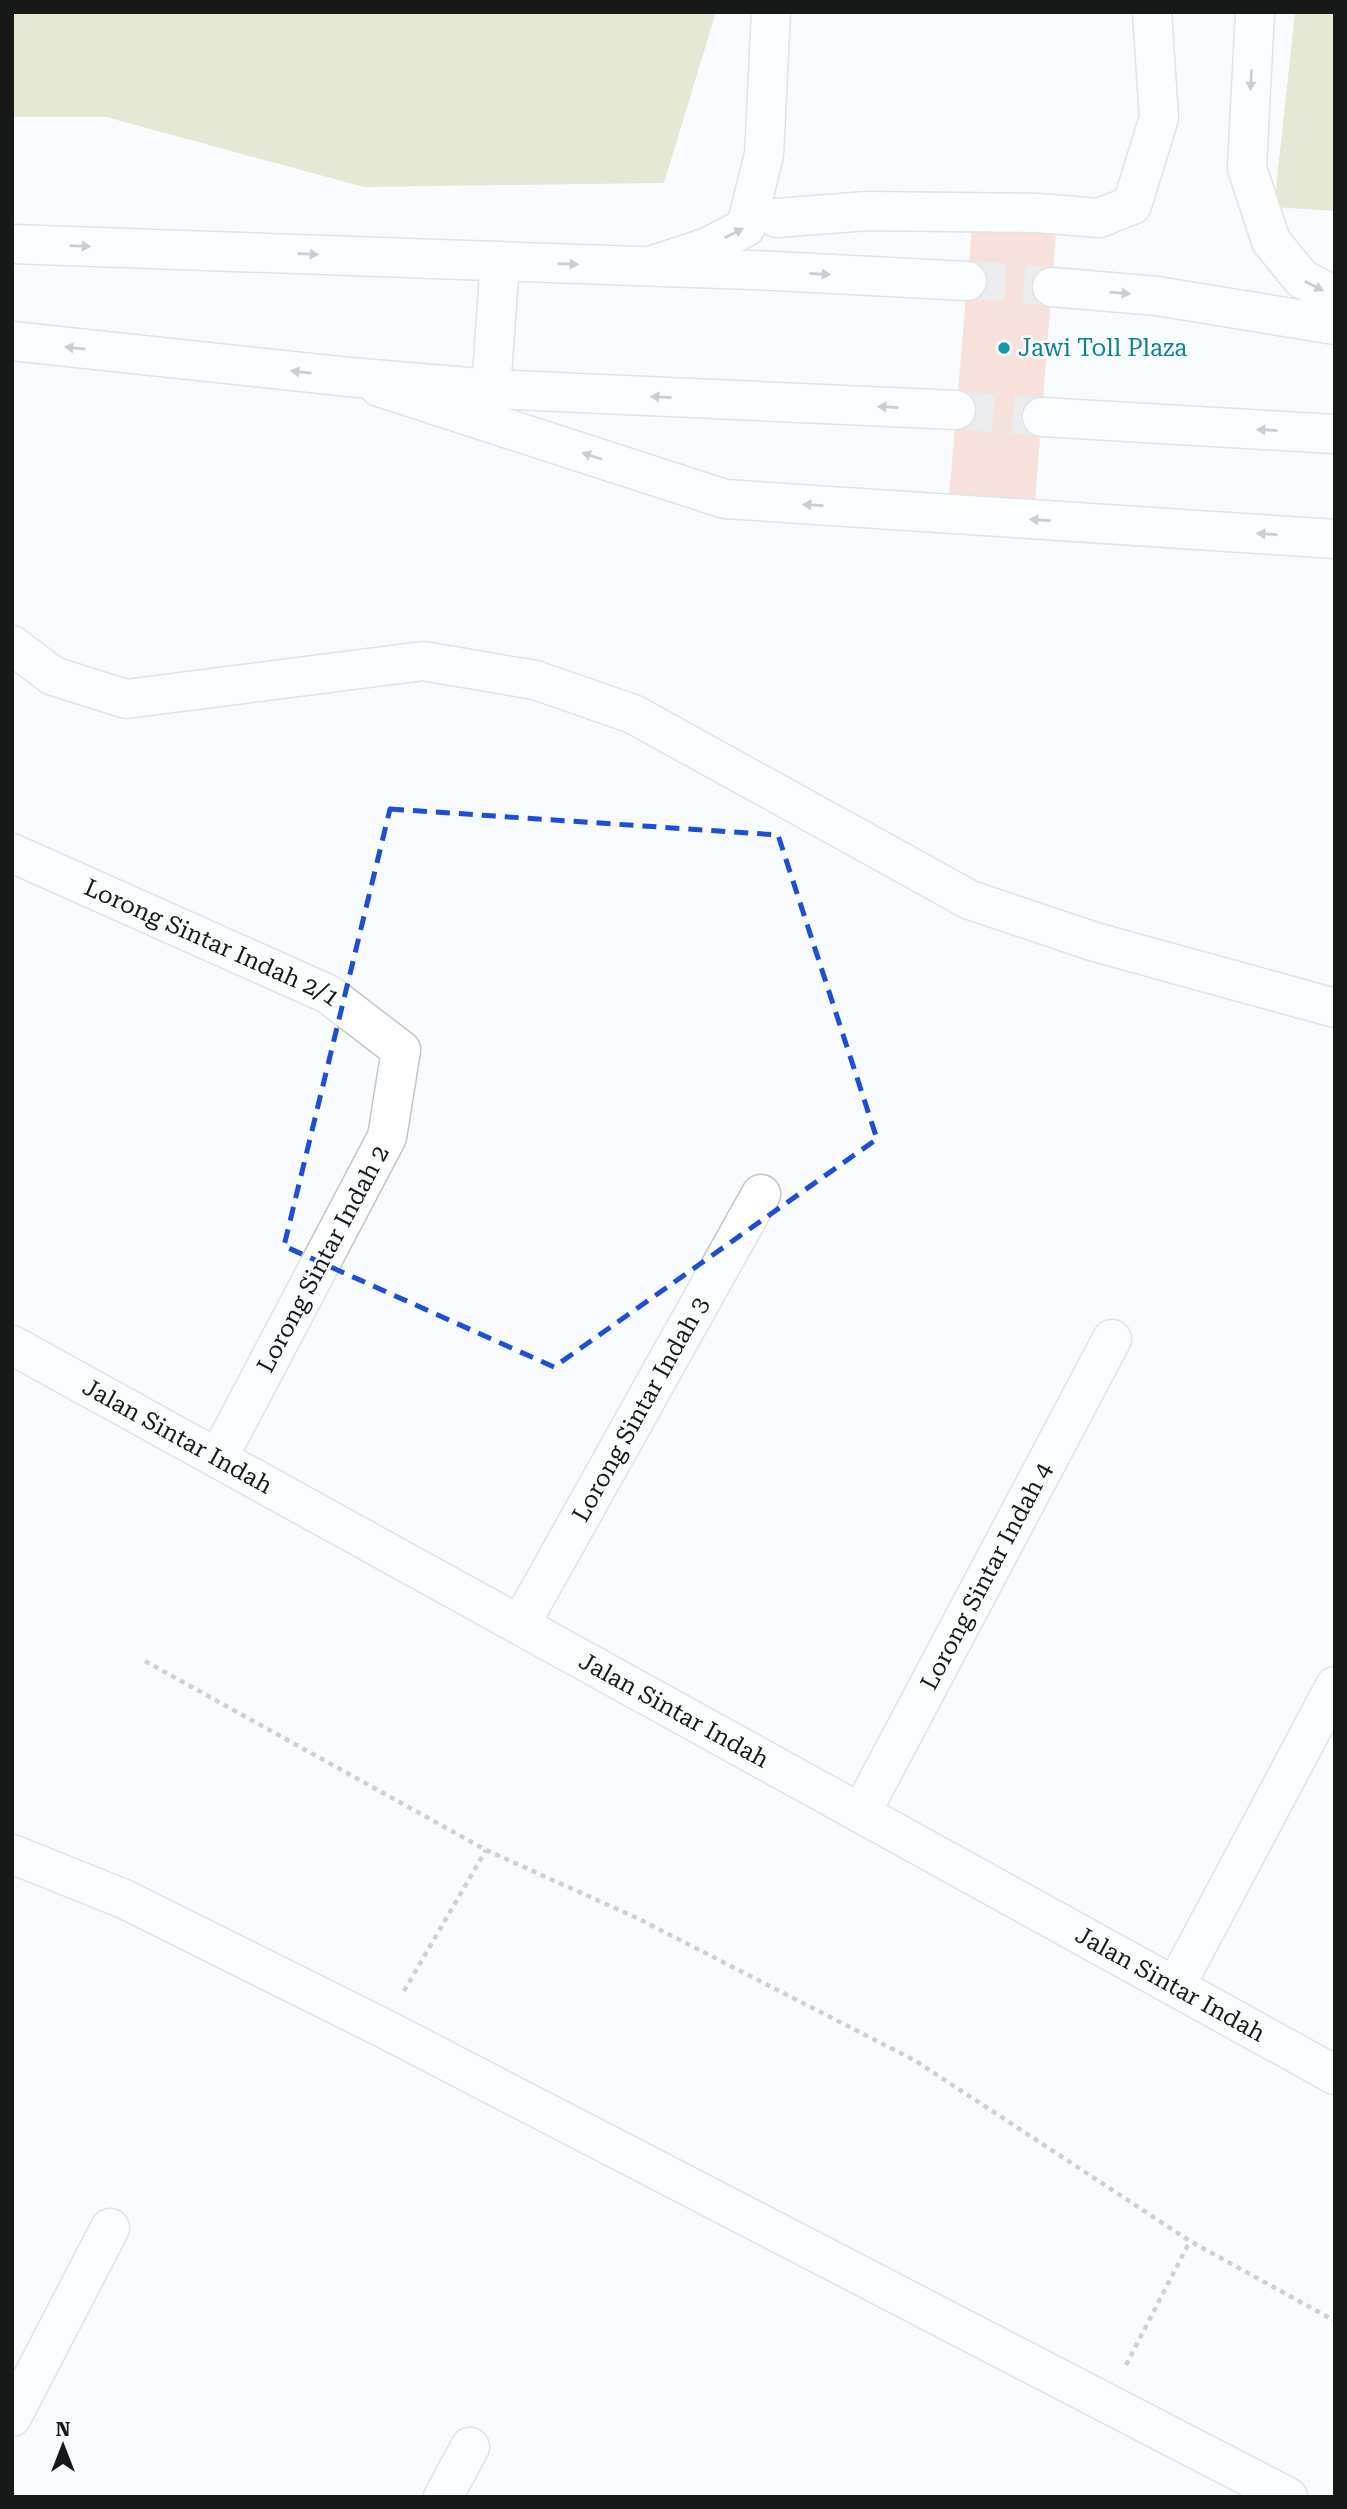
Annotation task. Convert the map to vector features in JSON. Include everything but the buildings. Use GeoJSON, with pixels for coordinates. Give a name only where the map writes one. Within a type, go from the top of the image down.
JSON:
{"type":"FeatureCollection","features":[{"type":"Feature","properties":{"kind":"main road"},"geometry":{"type":"LineString","coordinates":[[648,267],[708,247],[746,227],[764,155],[771,12]]}},
{"type":"Feature","properties":{"kind":"main road"},"geometry":{"type":"LineString","coordinates":[[775,271],[786,12]]}},
{"type":"Feature","properties":{"kind":"main road"},"geometry":{"type":"LineString","coordinates":[[778,218],[867,211],[1040,213],[1098,218],[1132,205],[1159,118],[1152,12]]}},
{"type":"Feature","properties":{"kind":"main road"},"geometry":{"type":"LineString","coordinates":[[1255,12],[1247,168],[1271,242],[1302,279],[1335,296]]}},
{"type":"Feature","properties":{"kind":"main road"},"geometry":{"type":"LineString","coordinates":[[12,244],[775,271],[967,281]]}},
{"type":"Feature","properties":{"kind":"main road"},"geometry":{"type":"LineString","coordinates":[[491,389],[499,261]]}},
{"type":"Feature","properties":{"kind":"main road"},"geometry":{"type":"LineString","coordinates":[[1052,287],[1157,296],[1335,325]]}},
{"type":"Feature","properties":{"kind":"main road"},"geometry":{"type":"LineString","coordinates":[[12,341],[349,377],[491,389],[956,410]]}},
{"type":"Feature","properties":{"kind":"main road"},"geometry":{"type":"LineString","coordinates":[[349,377],[725,499],[1335,539]]}},
{"type":"Feature","properties":{"kind":"main road"},"geometry":{"type":"LineString","coordinates":[[1042,417],[1335,434]]}},
{"type":"Feature","properties":{"kind":"main road"},"geometry":{"type":"LineString","coordinates":[[12,645],[53,676],[126,699],[423,661],[534,680],[633,714],[970,900],[1095,942],[1335,1008]]}},
{"type":"Feature","properties":{"kind":"main road","name":"Lorong Sintar Indah 2/1"},"geometry":{"type":"LineString","coordinates":[[12,853],[328,994],[401,1050]]}},
{"type":"Feature","properties":{"kind":"main road","name":"Lorong Sintar Indah 2"},"geometry":{"type":"LineString","coordinates":[[218,1458],[387,1137],[401,1050]]}},
{"type":"Feature","properties":{"kind":"main road","name":"Lorong Sintar Indah 3"},"geometry":{"type":"LineString","coordinates":[[520,1625],[761,1194]]}},
{"type":"Feature","properties":{"kind":"main road","name":"Lorong Sintar Indah 4"},"geometry":{"type":"LineString","coordinates":[[861,1814],[1112,1339]]}},
{"type":"Feature","properties":{"kind":"main road","name":"Jalan Sintar Indah"},"geometry":{"type":"LineString","coordinates":[[12,1345],[1175,1987],[1332,2068]]}},
{"type":"Feature","properties":{"kind":"main road"},"geometry":{"type":"LineString","coordinates":[[1175,1987],[1335,1686]]}},
{"type":"Feature","properties":{"kind":"main road"},"geometry":{"type":"LineString","coordinates":[[12,1854],[124,1899],[383,2028],[1288,2497]]}},
{"type":"Feature","properties":{"kind":"main road"},"geometry":{"type":"LineString","coordinates":[[12,2417],[110,2228]]}},
{"type":"Feature","properties":{"kind":"main road"},"geometry":{"type":"LineString","coordinates":[[443,2497],[470,2447]]}},
{"type":"Feature","properties":{"kind":"path"},"geometry":{"type":"LineString","coordinates":[[145,1661],[486,1850],[637,1917],[916,2061],[1191,2241],[1335,2321]]}},
{"type":"Feature","properties":{"kind":"path"},"geometry":{"type":"LineString","coordinates":[[383,2028],[486,1850]]}},
{"type":"Feature","properties":{"kind":"path"},"geometry":{"type":"LineString","coordinates":[[1105,2404],[1191,2241]]}},
{"type":"Feature","properties":{"kind":"highlighted area"},"geometry":{"type":"Polygon","coordinates":[[[390,809],[778,835],[877,1139],[554,1367],[284,1246],[390,809]]]}},
{"type":"Feature","properties":{"kind":"green space"},"geometry":{"type":"Polygon","coordinates":[[[12,12],[716,12],[664,183],[364,187],[106,117],[12,117],[12,12]]]}},
{"type":"Feature","properties":{"kind":"green space"},"geometry":{"type":"Polygon","coordinates":[[[1295,12],[1335,12],[1335,211],[1274,207],[1295,12]]]}},
{"type":"Feature","properties":{"kind":"tunnel"},"geometry":{"type":"LineString","coordinates":[[967,281],[1052,287]]}},
{"type":"Feature","properties":{"kind":"tunnel"},"geometry":{"type":"LineString","coordinates":[[956,410],[1042,417]]}},
{"type":"Feature","properties":{"kind":"place","name":"Jawi Toll Plaza"},"geometry":{"type":"Point","coordinates":[1004,348]}}]}
